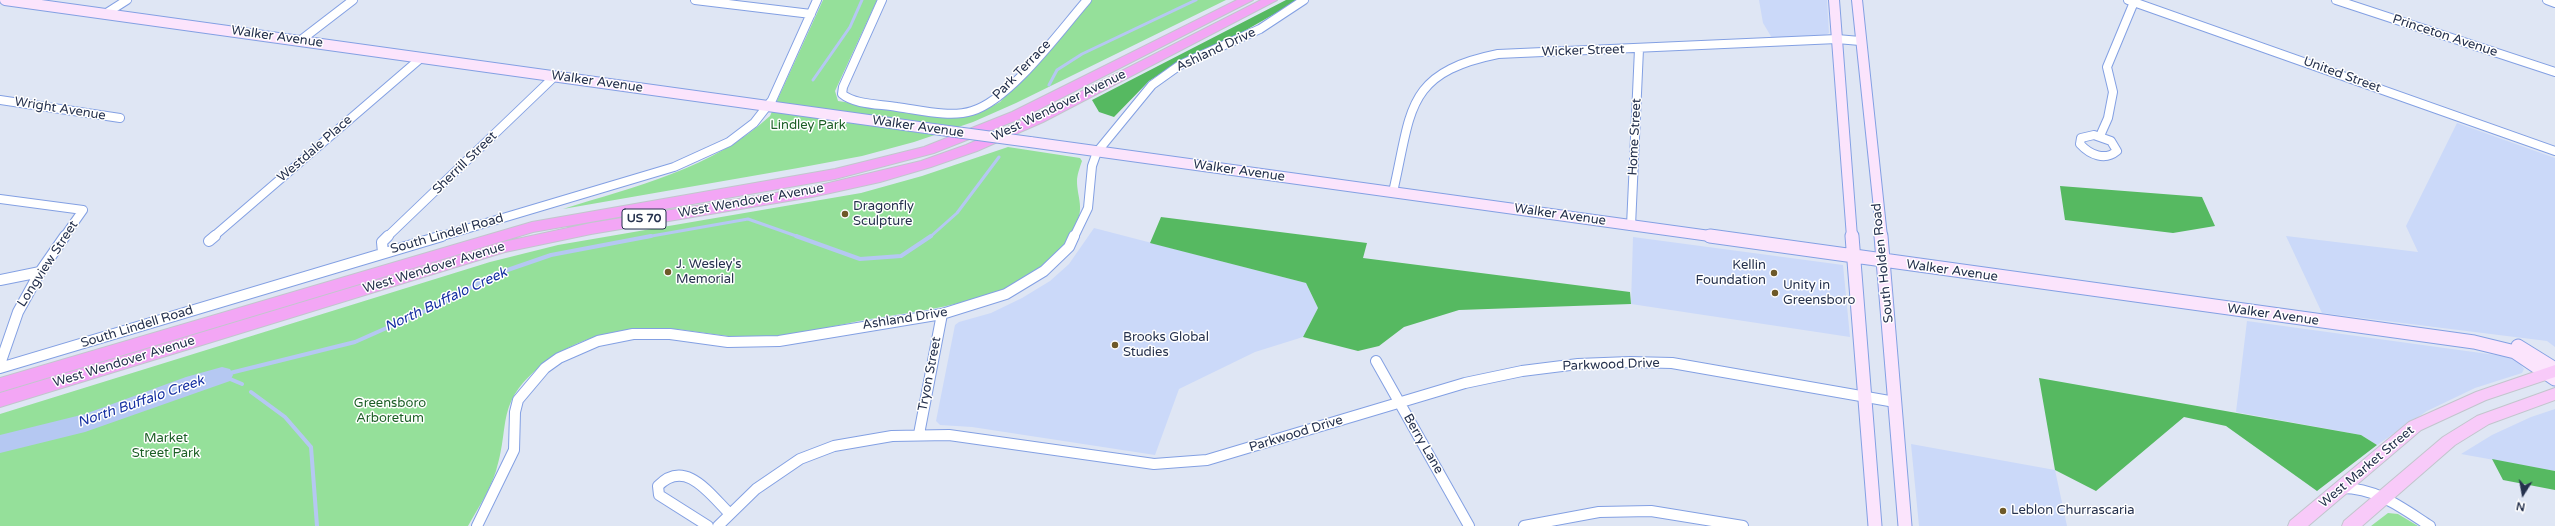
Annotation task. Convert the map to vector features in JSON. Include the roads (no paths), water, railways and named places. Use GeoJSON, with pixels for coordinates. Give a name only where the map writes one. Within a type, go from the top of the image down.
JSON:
{"type":"FeatureCollection","features":[{"type":"Feature","properties":{"kind":"highway","name":"West Wendover Avenue"},"geometry":{"type":"LineString","coordinates":[[0,385],[532,227],[835,174],[929,150],[1017,114],[1247,0]]}},
{"type":"Feature","properties":{"kind":"highway","name":"West Wendover Avenue"},"geometry":{"type":"LineString","coordinates":[[0,400],[502,247],[576,230],[856,183],[945,158],[1003,135],[1271,0]]}},
{"type":"Feature","properties":{"kind":"main road","name":"West Market Street"},"geometry":{"type":"LineString","coordinates":[[2296,526],[2415,426],[2481,396],[2553,373]]}},
{"type":"Feature","properties":{"kind":"main road"},"geometry":{"type":"LineString","coordinates":[[2350,526],[2449,441],[2483,420],[2555,394]]}},
{"type":"Feature","properties":{"kind":"street","name":"Walker Avenue"},"geometry":{"type":"LineString","coordinates":[[5,0],[1393,192],[1854,258],[2474,342],[2515,352],[2553,373]]}},
{"type":"Feature","properties":{"kind":"street"},"geometry":{"type":"LineString","coordinates":[[105,14],[127,0]]}},
{"type":"Feature","properties":{"kind":"street"},"geometry":{"type":"LineString","coordinates":[[301,40],[353,0]]}},
{"type":"Feature","properties":{"kind":"street"},"geometry":{"type":"LineString","coordinates":[[696,0],[811,14]]}},
{"type":"Feature","properties":{"kind":"street","name":"South Lindell Road"},"geometry":{"type":"LineString","coordinates":[[0,368],[674,167],[697,158],[729,141],[749,127],[769,105],[817,0]]}},
{"type":"Feature","properties":{"kind":"street","name":"Park Terrace"},"geometry":{"type":"LineString","coordinates":[[882,0],[847,77],[842,94],[848,99],[953,114],[971,112],[995,100],[1087,0]]}},
{"type":"Feature","properties":{"kind":"street","name":"Ashland Drive"},"geometry":{"type":"LineString","coordinates":[[478,526],[514,450],[515,412],[518,400],[545,368],[574,351],[598,341],[633,334],[670,334],[728,342],[772,341],[942,314],[1006,294],[1044,271],[1066,250],[1083,222],[1088,208],[1092,166],[1097,152],[1152,85],[1180,65],[1254,32],[1289,8],[1304,0]]}},
{"type":"Feature","properties":{"kind":"street","name":"South Holden Road"},"geometry":{"type":"LineString","coordinates":[[1834,0],[1875,526]]}},
{"type":"Feature","properties":{"kind":"street","name":"South Holden Road"},"geometry":{"type":"LineString","coordinates":[[1857,0],[1860,41],[1884,261],[1905,526]]}},
{"type":"Feature","properties":{"kind":"street","name":"Princeton Avenue"},"geometry":{"type":"LineString","coordinates":[[2336,0],[2555,72]]}},
{"type":"Feature","properties":{"kind":"street"},"geometry":{"type":"LineString","coordinates":[[2547,0],[2555,3]]}},
{"type":"Feature","properties":{"kind":"street"},"geometry":{"type":"LineString","coordinates":[[2100,136],[2108,118],[2113,92],[2107,67],[2131,1]]}},
{"type":"Feature","properties":{"kind":"street","name":"United Street"},"geometry":{"type":"LineString","coordinates":[[2131,1],[2555,151]]}},
{"type":"Feature","properties":{"kind":"street","name":"Wicker Street"},"geometry":{"type":"LineString","coordinates":[[1393,192],[1413,105],[1426,84],[1450,67],[1498,54],[1640,49],[1837,39],[1860,41]]}},
{"type":"Feature","properties":{"kind":"street","name":"Home Street"},"geometry":{"type":"LineString","coordinates":[[1631,226],[1640,49]]}},
{"type":"Feature","properties":{"kind":"street","name":"Westdale Place"},"geometry":{"type":"LineString","coordinates":[[209,241],[421,58]]}},
{"type":"Feature","properties":{"kind":"street","name":"Sherrill Street"},"geometry":{"type":"LineString","coordinates":[[382,253],[382,242],[555,76]]}},
{"type":"Feature","properties":{"kind":"street","name":"Wright Avenue"},"geometry":{"type":"LineString","coordinates":[[0,100],[120,118]]}},
{"type":"Feature","properties":{"kind":"street","name":"Longview Street"},"geometry":{"type":"LineString","coordinates":[[0,199],[83,210],[40,272],[18,312],[0,364]]}},
{"type":"Feature","properties":{"kind":"street"},"geometry":{"type":"LineString","coordinates":[[0,280],[40,272]]}},
{"type":"Feature","properties":{"kind":"street","name":"Tryon Street"},"geometry":{"type":"LineString","coordinates":[[919,434],[942,314]]}},
{"type":"Feature","properties":{"kind":"street","name":"Berry Lane"},"geometry":{"type":"LineString","coordinates":[[1376,361],[1469,526]]}},
{"type":"Feature","properties":{"kind":"street","name":"Parkwood Drive"},"geometry":{"type":"LineString","coordinates":[[718,526],[759,485],[800,458],[854,441],[919,434],[984,438],[1154,464],[1182,463],[1207,460],[1465,383],[1522,371],[1578,364],[1630,362],[1698,367],[1895,402]]}},
{"type":"Feature","properties":{"kind":"street"},"geometry":{"type":"LineString","coordinates":[[708,526],[659,495],[658,486],[663,479],[670,474],[681,474],[694,479],[729,514]]}},
{"type":"Feature","properties":{"kind":"street"},"geometry":{"type":"LineString","coordinates":[[2341,488],[2367,489],[2385,496],[2430,526]]}},
{"type":"Feature","properties":{"kind":"street"},"geometry":{"type":"LineString","coordinates":[[1524,526],[1599,512],[1652,511],[1744,526]]}},
{"type":"Feature","properties":{"kind":"waterway"},"geometry":{"type":"LineString","coordinates":[[813,80],[850,27],[862,0]]}},
{"type":"Feature","properties":{"kind":"waterway","name":"North Buffalo Creek"},"geometry":{"type":"LineString","coordinates":[[1049,85],[1057,70],[1082,54],[1196,0]]}},
{"type":"Feature","properties":{"kind":"waterway","name":"North Buffalo Creek"},"geometry":{"type":"LineString","coordinates":[[930,237],[957,213],[999,157]]}},
{"type":"Feature","properties":{"kind":"waterway","name":"North Buffalo Creek"},"geometry":{"type":"LineString","coordinates":[[646,237],[748,219],[799,237]]}},
{"type":"Feature","properties":{"kind":"waterway","name":"North Buffalo Creek"},"geometry":{"type":"LineString","coordinates":[[222,375],[355,342],[445,302],[493,275],[551,255],[651,236]]}},
{"type":"Feature","properties":{"kind":"waterway","name":"North Buffalo Creek"},"geometry":{"type":"LineString","coordinates":[[796,236],[860,259],[901,256],[931,236]]}},
{"type":"Feature","properties":{"kind":"waterway","name":"North Buffalo Creek"},"geometry":{"type":"LineString","coordinates":[[0,444],[85,423],[194,383],[222,375]]}},
{"type":"Feature","properties":{"kind":"waterway"},"geometry":{"type":"LineString","coordinates":[[223,376],[242,384]]}},
{"type":"Feature","properties":{"kind":"waterway"},"geometry":{"type":"LineString","coordinates":[[251,392],[285,417],[311,447],[317,526]]}},
{"type":"Feature","properties":{"kind":"place","name":"Dragonfly Sculpture"},"geometry":{"type":"Point","coordinates":[845,214]}},
{"type":"Feature","properties":{"kind":"place","name":"J. Wesley's Memorial"},"geometry":{"type":"Point","coordinates":[668,272]}},
{"type":"Feature","properties":{"kind":"place","name":"Kellin Foundation"},"geometry":{"type":"Point","coordinates":[1774,273]}},
{"type":"Feature","properties":{"kind":"place","name":"Unity in Greensboro"},"geometry":{"type":"Point","coordinates":[1775,293]}},
{"type":"Feature","properties":{"kind":"place","name":"Brooks Global Studies"},"geometry":{"type":"Point","coordinates":[1115,345]}},
{"type":"Feature","properties":{"kind":"place","name":"Leblon Churrascaria"},"geometry":{"type":"Point","coordinates":[2003,511]}},
{"type":"Feature","properties":{"kind":"park label","name":"Lindley Park"},"geometry":{"type":"Point","coordinates":[808,126]}},
{"type":"Feature","properties":{"kind":"park label","name":"Greensboro Arboretum"},"geometry":{"type":"Point","coordinates":[390,412]}},
{"type":"Feature","properties":{"kind":"park label","name":"Market Street Park"},"geometry":{"type":"Point","coordinates":[166,446]}}]}
